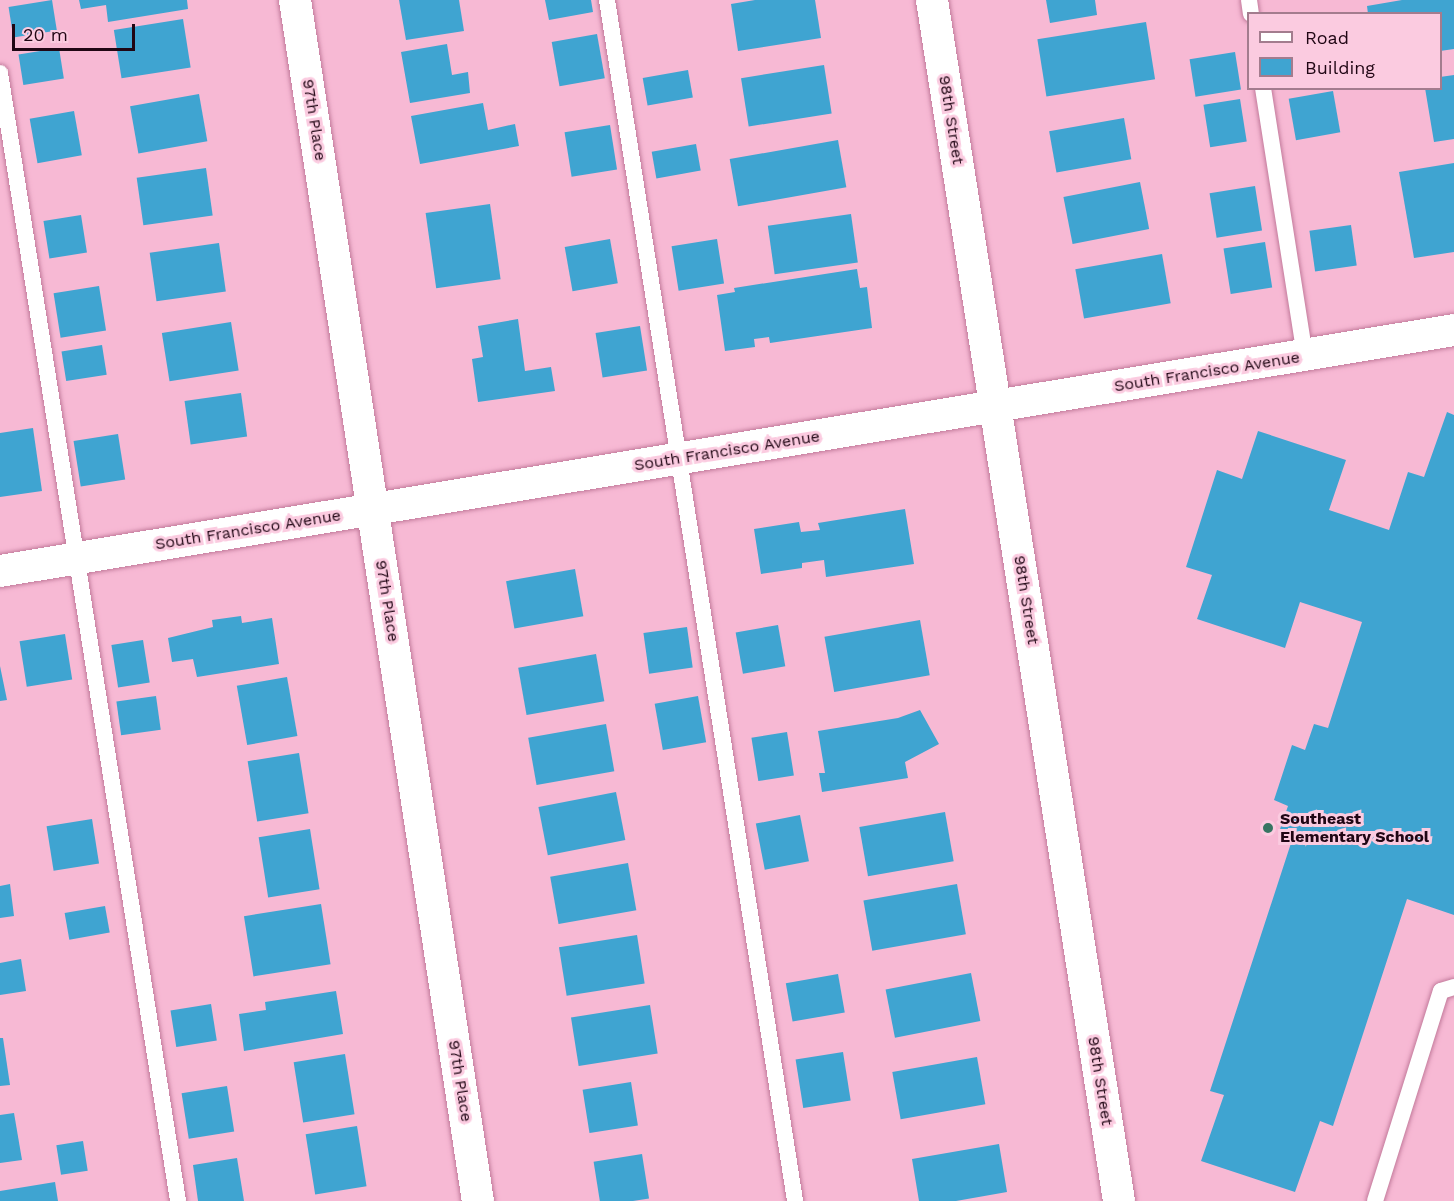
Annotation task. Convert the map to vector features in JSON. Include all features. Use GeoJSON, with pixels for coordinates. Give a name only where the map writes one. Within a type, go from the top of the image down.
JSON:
{"type":"FeatureCollection","features":[{"type":"Feature","properties":{"kind":"street","name":"97th Place"},"geometry":{"type":"LineString","coordinates":[[295,0],[478,1201]]}},
{"type":"Feature","properties":{"kind":"street","name":"98th Street"},"geometry":{"type":"LineString","coordinates":[[932,0],[1119,1201]]}},
{"type":"Feature","properties":{"kind":"street","name":"South Francisco Avenue"},"geometry":{"type":"LineString","coordinates":[[0,571],[1454,330]]}},
{"type":"Feature","properties":{"kind":"lane"},"geometry":{"type":"LineString","coordinates":[[607,0],[795,1201]]}},
{"type":"Feature","properties":{"kind":"lane"},"geometry":{"type":"LineString","coordinates":[[0,73],[178,1201]]}},
{"type":"Feature","properties":{"kind":"lane"},"geometry":{"type":"LineString","coordinates":[[1263,90],[1305,355]]}},
{"type":"Feature","properties":{"kind":"lane"},"geometry":{"type":"LineString","coordinates":[[1375,1201],[1441,991],[1454,987]]}},
{"type":"Feature","properties":{"kind":"building"},"geometry":{"type":"Polygon","coordinates":[[[52,0],[57,31],[13,38],[9,7],[52,0]]]}},
{"type":"Feature","properties":{"kind":"building"},"geometry":{"type":"Polygon","coordinates":[[[79,0],[187,0],[188,9],[108,22],[106,5],[81,9],[79,0]]]}},
{"type":"Feature","properties":{"kind":"building"},"geometry":{"type":"Polygon","coordinates":[[[399,0],[459,0],[464,31],[406,40],[399,0]]]}},
{"type":"Feature","properties":{"kind":"building"},"geometry":{"type":"Polygon","coordinates":[[[545,0],[591,0],[593,12],[549,20],[545,0]]]}},
{"type":"Feature","properties":{"kind":"building"},"geometry":{"type":"Polygon","coordinates":[[[755,0],[815,0],[821,38],[738,51],[731,4],[755,0]]]}},
{"type":"Feature","properties":{"kind":"building"},"geometry":{"type":"Polygon","coordinates":[[[1046,0],[1095,0],[1097,15],[1050,23],[1046,0]]]}},
{"type":"Feature","properties":{"kind":"building"},"geometry":{"type":"Polygon","coordinates":[[[1402,0],[1454,0],[1454,49],[1442,51],[1442,12],[1368,12],[1367,6],[1402,0]]]}},
{"type":"Feature","properties":{"kind":"building"},"geometry":{"type":"Polygon","coordinates":[[[183,19],[191,67],[122,78],[114,30],[183,19]]]}},
{"type":"Feature","properties":{"kind":"building"},"geometry":{"type":"Polygon","coordinates":[[[1146,22],[1155,79],[1046,96],[1037,39],[1146,22]]]}},
{"type":"Feature","properties":{"kind":"building"},"geometry":{"type":"Polygon","coordinates":[[[597,34],[605,78],[560,86],[552,42],[597,34]]]}},
{"type":"Feature","properties":{"kind":"building"},"geometry":{"type":"Polygon","coordinates":[[[447,44],[452,75],[468,72],[470,93],[410,103],[401,52],[447,44]]]}},
{"type":"Feature","properties":{"kind":"building"},"geometry":{"type":"Polygon","coordinates":[[[59,48],[64,79],[23,85],[19,54],[59,48]]]}},
{"type":"Feature","properties":{"kind":"building"},"geometry":{"type":"Polygon","coordinates":[[[1235,52],[1241,90],[1196,97],[1190,59],[1235,52]]]}},
{"type":"Feature","properties":{"kind":"building"},"geometry":{"type":"Polygon","coordinates":[[[824,65],[832,113],[749,127],[741,78],[824,65]]]}},
{"type":"Feature","properties":{"kind":"building"},"geometry":{"type":"Polygon","coordinates":[[[688,70],[693,98],[648,106],[643,78],[688,70]]]}},
{"type":"Feature","properties":{"kind":"building"},"geometry":{"type":"Polygon","coordinates":[[[1454,75],[1454,139],[1434,142],[1425,90],[1442,90],[1442,77],[1454,75]]]}},
{"type":"Feature","properties":{"kind":"building"},"geometry":{"type":"Polygon","coordinates":[[[1333,91],[1340,132],[1296,140],[1289,99],[1333,91]]]}},
{"type":"Feature","properties":{"kind":"building"},"geometry":{"type":"Polygon","coordinates":[[[199,94],[207,141],[138,153],[130,106],[199,94]]]}},
{"type":"Feature","properties":{"kind":"building"},"geometry":{"type":"Polygon","coordinates":[[[1240,99],[1247,141],[1210,147],[1203,105],[1240,99]]]}},
{"type":"Feature","properties":{"kind":"building"},"geometry":{"type":"Polygon","coordinates":[[[483,103],[488,130],[515,124],[519,146],[420,164],[411,116],[483,103]]]}},
{"type":"Feature","properties":{"kind":"building"},"geometry":{"type":"Polygon","coordinates":[[[74,111],[82,155],[37,163],[30,119],[74,111]]]}},
{"type":"Feature","properties":{"kind":"building"},"geometry":{"type":"Polygon","coordinates":[[[1124,118],[1131,159],[1056,173],[1049,131],[1124,118]]]}},
{"type":"Feature","properties":{"kind":"building"},"geometry":{"type":"Polygon","coordinates":[[[610,125],[617,169],[572,177],[565,132],[610,125]]]}},
{"type":"Feature","properties":{"kind":"building"},"geometry":{"type":"Polygon","coordinates":[[[838,140],[846,187],[738,206],[730,159],[838,140]]]}},
{"type":"Feature","properties":{"kind":"building"},"geometry":{"type":"Polygon","coordinates":[[[696,144],[701,171],[656,178],[652,152],[696,144]]]}},
{"type":"Feature","properties":{"kind":"building"},"geometry":{"type":"Polygon","coordinates":[[[1454,163],[1454,252],[1414,258],[1399,172],[1454,163]]]}},
{"type":"Feature","properties":{"kind":"building"},"geometry":{"type":"Polygon","coordinates":[[[206,168],[213,216],[143,225],[137,178],[206,168]]]}},
{"type":"Feature","properties":{"kind":"building"},"geometry":{"type":"Polygon","coordinates":[[[1140,182],[1149,229],[1073,244],[1063,197],[1140,182]]]}},
{"type":"Feature","properties":{"kind":"building"},"geometry":{"type":"Polygon","coordinates":[[[1255,186],[1262,230],[1217,238],[1210,193],[1255,186]]]}},
{"type":"Feature","properties":{"kind":"building"},"geometry":{"type":"Polygon","coordinates":[[[490,204],[501,279],[436,288],[426,213],[490,204]]]}},
{"type":"Feature","properties":{"kind":"building"},"geometry":{"type":"Polygon","coordinates":[[[851,214],[858,263],[775,274],[768,226],[851,214]]]}},
{"type":"Feature","properties":{"kind":"building"},"geometry":{"type":"Polygon","coordinates":[[[81,215],[87,253],[49,258],[43,221],[81,215]]]}},
{"type":"Feature","properties":{"kind":"building"},"geometry":{"type":"Polygon","coordinates":[[[1351,225],[1357,266],[1315,271],[1309,231],[1351,225]]]}},
{"type":"Feature","properties":{"kind":"building"},"geometry":{"type":"Polygon","coordinates":[[[610,239],[618,283],[573,291],[565,247],[610,239]]]}},
{"type":"Feature","properties":{"kind":"building"},"geometry":{"type":"Polygon","coordinates":[[[717,239],[724,283],[679,291],[672,246],[717,239]]]}},
{"type":"Feature","properties":{"kind":"building"},"geometry":{"type":"Polygon","coordinates":[[[1265,242],[1272,287],[1231,294],[1224,249],[1265,242]]]}},
{"type":"Feature","properties":{"kind":"building"},"geometry":{"type":"Polygon","coordinates":[[[219,243],[226,292],[157,301],[150,253],[219,243]]]}},
{"type":"Feature","properties":{"kind":"building"},"geometry":{"type":"Polygon","coordinates":[[[1162,254],[1171,303],[1084,319],[1075,269],[1162,254]]]}},
{"type":"Feature","properties":{"kind":"building"},"geometry":{"type":"Polygon","coordinates":[[[857,269],[860,288],[867,287],[872,328],[770,343],[769,337],[754,339],[755,347],[725,351],[717,295],[735,292],[734,288],[857,269]]]}},
{"type":"Feature","properties":{"kind":"building"},"geometry":{"type":"Polygon","coordinates":[[[99,286],[106,330],[61,338],[54,293],[99,286]]]}},
{"type":"Feature","properties":{"kind":"building"},"geometry":{"type":"Polygon","coordinates":[[[518,319],[525,371],[551,367],[555,391],[478,402],[472,359],[483,357],[478,326],[518,319]]]}},
{"type":"Feature","properties":{"kind":"building"},"geometry":{"type":"Polygon","coordinates":[[[231,322],[239,370],[170,381],[162,333],[231,322]]]}},
{"type":"Feature","properties":{"kind":"building"},"geometry":{"type":"Polygon","coordinates":[[[640,326],[647,370],[603,377],[596,333],[640,326]]]}},
{"type":"Feature","properties":{"kind":"building"},"geometry":{"type":"Polygon","coordinates":[[[102,345],[107,375],[66,381],[62,351],[102,345]]]}},
{"type":"Feature","properties":{"kind":"building"},"geometry":{"type":"Polygon","coordinates":[[[241,393],[247,437],[191,445],[185,401],[241,393]]]}},
{"type":"Feature","properties":{"kind":"building"},"geometry":{"type":"Polygon","coordinates":[[[1447,412],[1454,415],[1454,915],[1407,899],[1333,1126],[1320,1121],[1295,1192],[1201,1161],[1224,1095],[1210,1091],[1293,837],[1279,832],[1288,806],[1274,800],[1292,745],[1305,750],[1314,724],[1328,728],[1362,622],[1300,602],[1285,648],[1197,619],[1212,575],[1186,567],[1217,470],[1242,479],[1258,431],[1346,460],[1329,510],[1389,530],[1408,472],[1424,477],[1447,412]]]}},
{"type":"Feature","properties":{"kind":"building"},"geometry":{"type":"Polygon","coordinates":[[[33,428],[42,491],[0,497],[0,433],[33,428]]]}},
{"type":"Feature","properties":{"kind":"building"},"geometry":{"type":"Polygon","coordinates":[[[118,434],[125,479],[81,486],[74,441],[118,434]]]}},
{"type":"Feature","properties":{"kind":"building"},"geometry":{"type":"Polygon","coordinates":[[[905,509],[914,564],[826,577],[824,560],[802,563],[802,568],[761,574],[754,529],[799,522],[801,532],[820,530],[818,523],[905,509]]]}},
{"type":"Feature","properties":{"kind":"building"},"geometry":{"type":"Polygon","coordinates":[[[575,569],[583,616],[514,628],[506,581],[575,569]]]}},
{"type":"Feature","properties":{"kind":"building"},"geometry":{"type":"Polygon","coordinates":[[[241,616],[242,623],[272,618],[279,664],[197,677],[193,659],[172,662],[168,638],[213,627],[212,620],[241,616]]]}},
{"type":"Feature","properties":{"kind":"building"},"geometry":{"type":"Polygon","coordinates":[[[920,620],[930,675],[834,692],[824,637],[920,620]]]}},
{"type":"Feature","properties":{"kind":"building"},"geometry":{"type":"Polygon","coordinates":[[[778,625],[785,666],[743,674],[736,632],[778,625]]]}},
{"type":"Feature","properties":{"kind":"building"},"geometry":{"type":"Polygon","coordinates":[[[687,627],[693,668],[649,674],[643,633],[687,627]]]}},
{"type":"Feature","properties":{"kind":"building"},"geometry":{"type":"Polygon","coordinates":[[[65,634],[72,679],[27,687],[20,641],[65,634]]]}},
{"type":"Feature","properties":{"kind":"building"},"geometry":{"type":"Polygon","coordinates":[[[143,640],[150,682],[118,687],[111,645],[143,640]]]}},
{"type":"Feature","properties":{"kind":"building"},"geometry":{"type":"Polygon","coordinates":[[[596,654],[604,701],[527,715],[518,668],[596,654]]]}},
{"type":"Feature","properties":{"kind":"building"},"geometry":{"type":"Polygon","coordinates":[[[0,666],[7,700],[0,701],[0,666]]]}},
{"type":"Feature","properties":{"kind":"building"},"geometry":{"type":"Polygon","coordinates":[[[287,677],[297,736],[247,745],[237,686],[287,677]]]}},
{"type":"Feature","properties":{"kind":"building"},"geometry":{"type":"Polygon","coordinates":[[[156,696],[161,730],[121,735],[116,702],[156,696]]]}},
{"type":"Feature","properties":{"kind":"building"},"geometry":{"type":"Polygon","coordinates":[[[698,696],[706,742],[663,750],[655,704],[698,696]]]}},
{"type":"Feature","properties":{"kind":"building"},"geometry":{"type":"Polygon","coordinates":[[[920,710],[939,744],[905,762],[908,778],[822,792],[819,773],[825,773],[818,731],[898,718],[920,710]]]}},
{"type":"Feature","properties":{"kind":"building"},"geometry":{"type":"Polygon","coordinates":[[[606,724],[614,771],[537,785],[528,738],[606,724]]]}},
{"type":"Feature","properties":{"kind":"building"},"geometry":{"type":"Polygon","coordinates":[[[787,732],[794,775],[758,781],[751,738],[787,732]]]}},
{"type":"Feature","properties":{"kind":"building"},"geometry":{"type":"Polygon","coordinates":[[[299,753],[309,813],[257,821],[248,761],[299,753]]]}},
{"type":"Feature","properties":{"kind":"building"},"geometry":{"type":"Polygon","coordinates":[[[616,792],[625,840],[548,855],[538,807],[616,792]]]}},
{"type":"Feature","properties":{"kind":"building"},"geometry":{"type":"Polygon","coordinates":[[[945,812],[954,861],[868,876],[859,827],[945,812]]]}},
{"type":"Feature","properties":{"kind":"building"},"geometry":{"type":"Polygon","coordinates":[[[800,815],[809,861],[765,870],[756,824],[800,815]]]}},
{"type":"Feature","properties":{"kind":"building"},"geometry":{"type":"Polygon","coordinates":[[[92,819],[99,863],[54,871],[47,826],[92,819]]]}},
{"type":"Feature","properties":{"kind":"building"},"geometry":{"type":"Polygon","coordinates":[[[310,829],[320,889],[268,897],[259,837],[310,829]]]}},
{"type":"Feature","properties":{"kind":"building"},"geometry":{"type":"Polygon","coordinates":[[[628,863],[636,910],[559,924],[550,877],[628,863]]]}},
{"type":"Feature","properties":{"kind":"building"},"geometry":{"type":"Polygon","coordinates":[[[10,884],[14,916],[0,918],[0,886],[10,884]]]}},
{"type":"Feature","properties":{"kind":"building"},"geometry":{"type":"Polygon","coordinates":[[[957,884],[966,934],[872,951],[863,900],[957,884]]]}},
{"type":"Feature","properties":{"kind":"building"},"geometry":{"type":"Polygon","coordinates":[[[321,904],[331,964],[254,976],[244,916],[321,904]]]}},
{"type":"Feature","properties":{"kind":"building"},"geometry":{"type":"Polygon","coordinates":[[[105,906],[110,933],[69,940],[65,913],[105,906]]]}},
{"type":"Feature","properties":{"kind":"building"},"geometry":{"type":"Polygon","coordinates":[[[637,935],[645,983],[567,996],[559,947],[637,935]]]}},
{"type":"Feature","properties":{"kind":"building"},"geometry":{"type":"Polygon","coordinates":[[[21,959],[26,991],[0,995],[0,963],[21,959]]]}},
{"type":"Feature","properties":{"kind":"building"},"geometry":{"type":"Polygon","coordinates":[[[971,973],[980,1021],[895,1038],[886,990],[971,973]]]}},
{"type":"Feature","properties":{"kind":"building"},"geometry":{"type":"Polygon","coordinates":[[[838,974],[845,1012],[793,1022],[786,983],[838,974]]]}},
{"type":"Feature","properties":{"kind":"building"},"geometry":{"type":"Polygon","coordinates":[[[336,991],[343,1034],[244,1051],[239,1014],[266,1010],[265,1002],[336,991]]]}},
{"type":"Feature","properties":{"kind":"building"},"geometry":{"type":"Polygon","coordinates":[[[211,1004],[217,1041],[176,1047],[171,1010],[211,1004]]]}},
{"type":"Feature","properties":{"kind":"building"},"geometry":{"type":"Polygon","coordinates":[[[650,1005],[658,1053],[579,1066],[571,1018],[650,1005]]]}},
{"type":"Feature","properties":{"kind":"building"},"geometry":{"type":"Polygon","coordinates":[[[0,1038],[3,1038],[10,1085],[0,1086],[0,1038]]]}},
{"type":"Feature","properties":{"kind":"building"},"geometry":{"type":"Polygon","coordinates":[[[843,1052],[851,1100],[803,1108],[796,1060],[843,1052]]]}},
{"type":"Feature","properties":{"kind":"building"},"geometry":{"type":"Polygon","coordinates":[[[345,1054],[355,1114],[303,1122],[294,1062],[345,1054]]]}},
{"type":"Feature","properties":{"kind":"building"},"geometry":{"type":"Polygon","coordinates":[[[977,1057],[985,1104],[901,1119],[892,1072],[977,1057]]]}},
{"type":"Feature","properties":{"kind":"building"},"geometry":{"type":"Polygon","coordinates":[[[631,1082],[638,1125],[589,1133],[583,1090],[631,1082]]]}},
{"type":"Feature","properties":{"kind":"building"},"geometry":{"type":"Polygon","coordinates":[[[227,1086],[234,1131],[189,1139],[182,1093],[227,1086]]]}},
{"type":"Feature","properties":{"kind":"building"},"geometry":{"type":"Polygon","coordinates":[[[14,1113],[22,1160],[0,1163],[0,1115],[14,1113]]]}},
{"type":"Feature","properties":{"kind":"building"},"geometry":{"type":"Polygon","coordinates":[[[357,1126],[367,1186],[315,1194],[306,1134],[357,1126]]]}},
{"type":"Feature","properties":{"kind":"building"},"geometry":{"type":"Polygon","coordinates":[[[83,1141],[88,1171],[61,1175],[56,1145],[83,1141]]]}},
{"type":"Feature","properties":{"kind":"building"},"geometry":{"type":"Polygon","coordinates":[[[999,1144],[1007,1192],[956,1201],[919,1201],[912,1159],[999,1144]]]}},
{"type":"Feature","properties":{"kind":"building"},"geometry":{"type":"Polygon","coordinates":[[[642,1154],[649,1198],[600,1201],[594,1162],[642,1154]]]}},
{"type":"Feature","properties":{"kind":"building"},"geometry":{"type":"Polygon","coordinates":[[[237,1158],[244,1201],[198,1201],[193,1165],[237,1158]]]}},
{"type":"Feature","properties":{"kind":"building"},"geometry":{"type":"Polygon","coordinates":[[[55,1182],[58,1201],[0,1201],[0,1191],[55,1182]]]}},
{"type":"Feature","properties":{"kind":"place","name":"Southeast Elementary School"},"geometry":{"type":"Point","coordinates":[1268,828]}}]}
